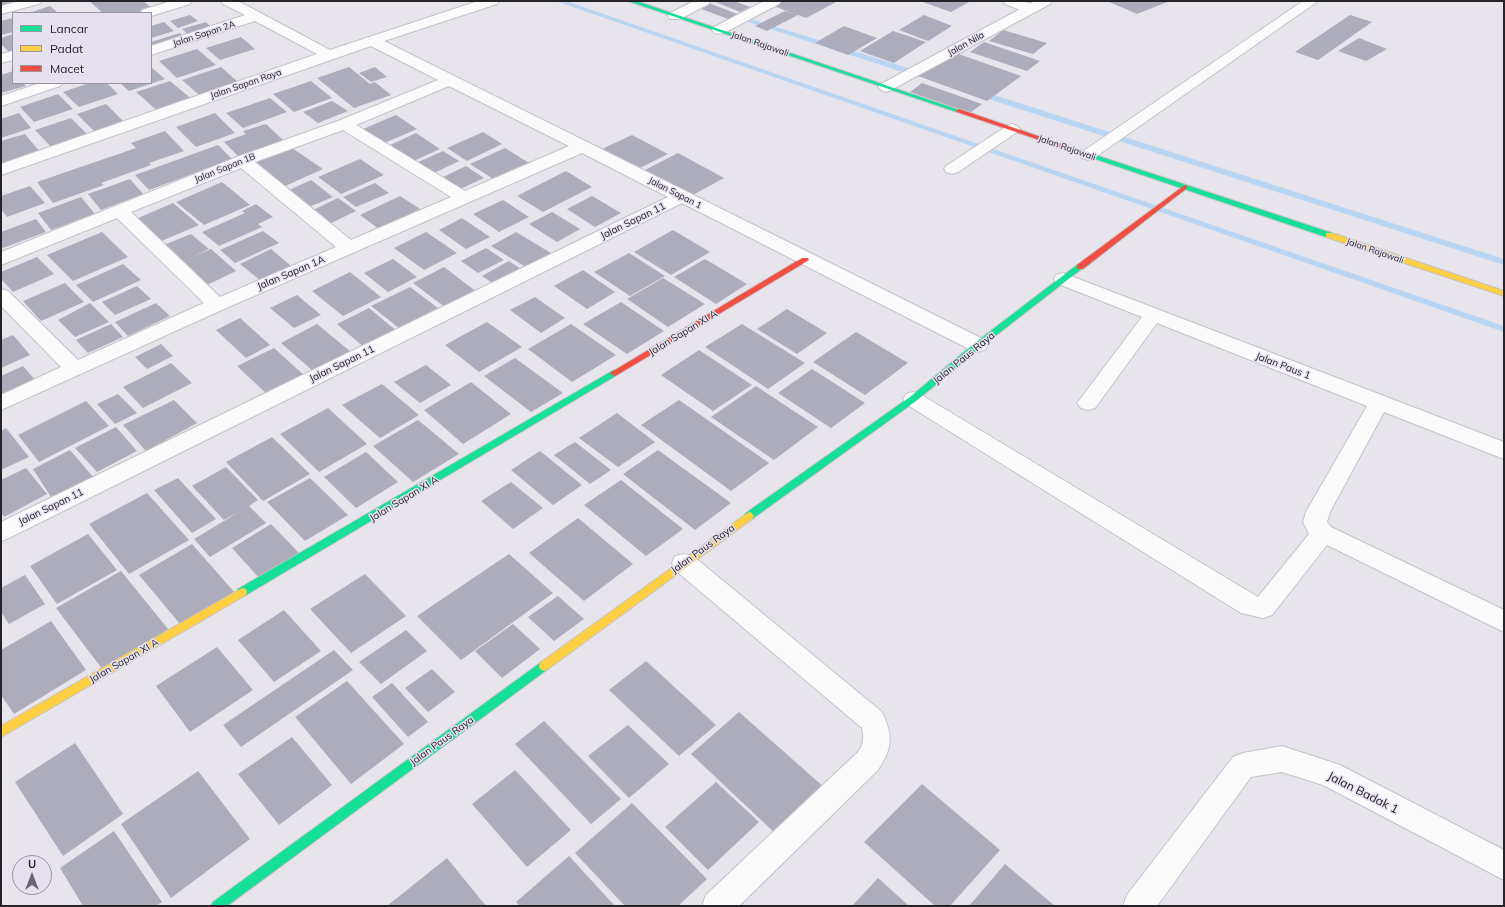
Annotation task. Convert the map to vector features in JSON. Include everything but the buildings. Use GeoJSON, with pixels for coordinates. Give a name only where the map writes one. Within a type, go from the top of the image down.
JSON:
{"type":"FeatureCollection","features":[{"type":"Feature","properties":{"kind":"street"},"geometry":{"type":"LineString","coordinates":[[1,10],[34,1]]}},
{"type":"Feature","properties":{"kind":"street"},"geometry":{"type":"LineString","coordinates":[[150,12],[185,1]]}},
{"type":"Feature","properties":{"kind":"street"},"geometry":{"type":"LineString","coordinates":[[228,1],[329,55]]}},
{"type":"Feature","properties":{"kind":"street","name":"Jalan Sapan Raya"},"geometry":{"type":"LineString","coordinates":[[1,170],[329,55],[492,1]]}},
{"type":"Feature","properties":{"kind":"street","name":"Jalan Rajawali"},"geometry":{"type":"LineString","coordinates":[[631,1],[1504,294]]}},
{"type":"Feature","properties":{"kind":"street"},"geometry":{"type":"LineString","coordinates":[[718,30],[774,1]]}},
{"type":"Feature","properties":{"kind":"street","name":"Jalan Nila"},"geometry":{"type":"LineString","coordinates":[[886,87],[1045,1]]}},
{"type":"Feature","properties":{"kind":"street","name":"Jalan Sapan 2A"},"geometry":{"type":"LineString","coordinates":[[152,51],[257,16]]}},
{"type":"Feature","properties":{"kind":"street","name":"Jalan Sapan 1"},"geometry":{"type":"LineString","coordinates":[[372,41],[683,196],[805,260],[978,345]]}},
{"type":"Feature","properties":{"kind":"street"},"geometry":{"type":"LineString","coordinates":[[1,59],[12,55]]}},
{"type":"Feature","properties":{"kind":"street","name":"Jalan Sapan 1B"},"geometry":{"type":"LineString","coordinates":[[1,259],[243,161],[344,124],[450,80]]}},
{"type":"Feature","properties":{"kind":"street"},"geometry":{"type":"LineString","coordinates":[[1,101],[52,84]]}},
{"type":"Feature","properties":{"kind":"street"},"geometry":{"type":"LineString","coordinates":[[344,124],[464,198]]}},
{"type":"Feature","properties":{"kind":"street","name":"Jalan Sapan 1A"},"geometry":{"type":"LineString","coordinates":[[1,403],[217,305],[582,147]]}},
{"type":"Feature","properties":{"kind":"street"},"geometry":{"type":"LineString","coordinates":[[243,161],[349,248]]}},
{"type":"Feature","properties":{"kind":"street","name":"Jalan Paus Raya"},"geometry":{"type":"LineString","coordinates":[[217,906],[684,563],[914,399],[978,345],[1185,187]]}},
{"type":"Feature","properties":{"kind":"street","name":"Jalan Sapan 11"},"geometry":{"type":"LineString","coordinates":[[1,532],[683,196]]}},
{"type":"Feature","properties":{"kind":"street"},"geometry":{"type":"LineString","coordinates":[[120,211],[217,305]]}},
{"type":"Feature","properties":{"kind":"street","name":"Jalan Sapan XI A"},"geometry":{"type":"LineString","coordinates":[[1,732],[371,518],[805,260]]}},
{"type":"Feature","properties":{"kind":"street","name":"Jalan Paus 1"},"geometry":{"type":"LineString","coordinates":[[1064,279],[1504,451]]}},
{"type":"Feature","properties":{"kind":"street"},"geometry":{"type":"LineString","coordinates":[[1,295],[75,369]]}},
{"type":"Feature","properties":{"kind":"street"},"geometry":{"type":"LineString","coordinates":[[1088,402],[1153,315]]}},
{"type":"Feature","properties":{"kind":"street"},"geometry":{"type":"LineString","coordinates":[[914,399],[1250,606],[1263,608],[1266,605],[1323,533]]}},
{"type":"Feature","properties":{"kind":"street"},"geometry":{"type":"LineString","coordinates":[[1379,403],[1315,518],[1317,528],[1323,533],[1504,622]]}},
{"type":"Feature","properties":{"kind":"street"},"geometry":{"type":"LineString","coordinates":[[684,563],[872,720],[878,733],[874,753],[868,761],[717,906]]}},
{"type":"Feature","properties":{"kind":"street","name":"Jalan Badak 1"},"geometry":{"type":"LineString","coordinates":[[1138,906],[1243,766],[1282,759],[1330,774],[1504,866]]}},
{"type":"Feature","properties":{"kind":"lane"},"geometry":{"type":"LineString","coordinates":[[675,16],[704,1]]}},
{"type":"Feature","properties":{"kind":"lane"},"geometry":{"type":"LineString","coordinates":[[1010,1],[1031,9]]}},
{"type":"Feature","properties":{"kind":"lane"},"geometry":{"type":"LineString","coordinates":[[1088,155],[1312,1]]}},
{"type":"Feature","properties":{"kind":"lane"},"geometry":{"type":"LineString","coordinates":[[952,169],[1012,129]]}},
{"type":"Feature","properties":{"kind":"waterway"},"geometry":{"type":"LineString","coordinates":[[559,1],[1504,329]]}},
{"type":"Feature","properties":{"kind":"waterway"},"geometry":{"type":"LineString","coordinates":[[689,1],[705,6]]}},
{"type":"Feature","properties":{"kind":"waterway"},"geometry":{"type":"LineString","coordinates":[[735,16],[921,75]]}},
{"type":"Feature","properties":{"kind":"waterway"},"geometry":{"type":"LineString","coordinates":[[979,93],[1504,262]]}},
{"type":"Feature","properties":{"kind":"traffic: fast"},"geometry":{"type":"LineString","coordinates":[[631,1],[959,111]]}},
{"type":"Feature","properties":{"kind":"traffic: fast"},"geometry":{"type":"LineString","coordinates":[[1065,147],[1329,235]]}},
{"type":"Feature","properties":{"kind":"traffic: fast"},"geometry":{"type":"LineString","coordinates":[[749,516],[913,399],[978,345],[1080,267]]}},
{"type":"Feature","properties":{"kind":"traffic: fast"},"geometry":{"type":"LineString","coordinates":[[242,592],[614,373]]}},
{"type":"Feature","properties":{"kind":"traffic: fast"},"geometry":{"type":"LineString","coordinates":[[217,906],[544,666]]}},
{"type":"Feature","properties":{"kind":"traffic: slow"},"geometry":{"type":"LineString","coordinates":[[1329,235],[1504,294]]}},
{"type":"Feature","properties":{"kind":"traffic: slow"},"geometry":{"type":"LineString","coordinates":[[544,666],[749,516]]}},
{"type":"Feature","properties":{"kind":"traffic: slow"},"geometry":{"type":"LineString","coordinates":[[1,732],[242,592]]}},
{"type":"Feature","properties":{"kind":"traffic: jam"},"geometry":{"type":"LineString","coordinates":[[959,111],[1065,147]]}},
{"type":"Feature","properties":{"kind":"traffic: jam"},"geometry":{"type":"LineString","coordinates":[[1080,267],[1185,187]]}},
{"type":"Feature","properties":{"kind":"traffic: jam"},"geometry":{"type":"LineString","coordinates":[[614,373],[805,260]]}}]}
